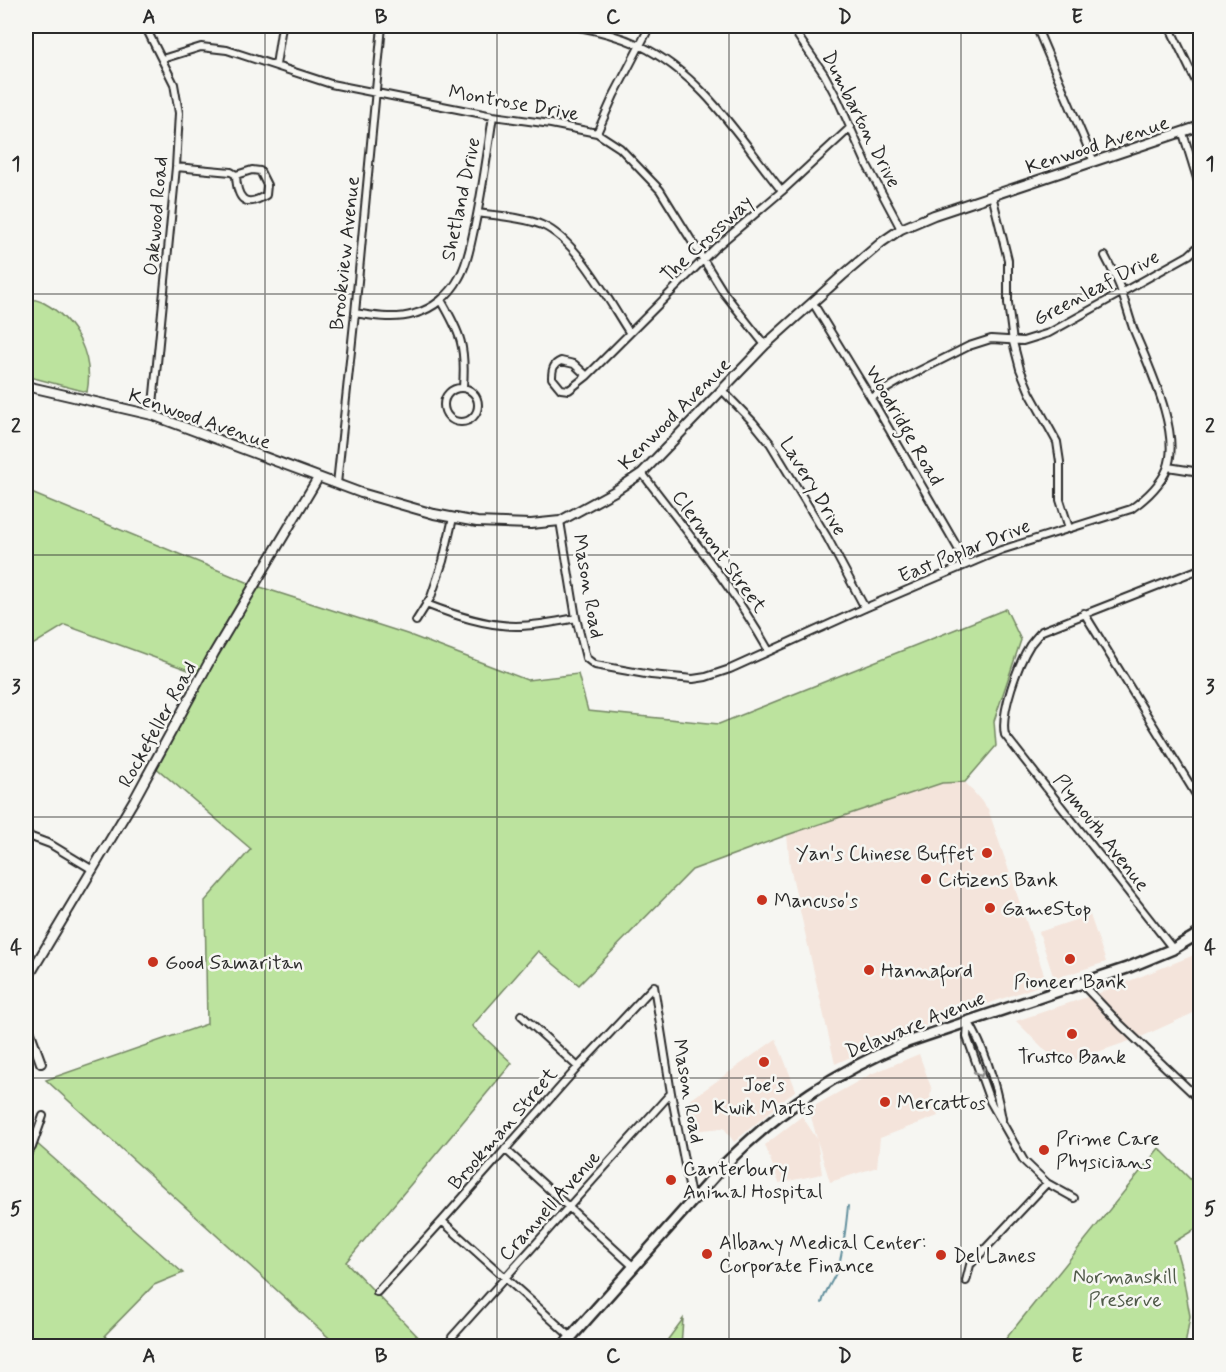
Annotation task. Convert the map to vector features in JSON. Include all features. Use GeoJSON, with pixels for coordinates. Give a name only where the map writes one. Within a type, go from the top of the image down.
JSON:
{"type":"FeatureCollection","features":[{"type":"Feature","properties":{"kind":"main road","name":"Delaware Avenue"},"geometry":{"type":"LineString","coordinates":[[563,1347],[692,1201],[753,1137],[827,1081],[879,1054],[968,1020],[1127,968],[1173,949],[1200,933]]}},
{"type":"Feature","properties":{"kind":"street","name":"Oakwood Road"},"geometry":{"type":"LineString","coordinates":[[146,26],[174,84],[179,113],[176,167],[152,415]]}},
{"type":"Feature","properties":{"kind":"street"},"geometry":{"type":"LineString","coordinates":[[276,65],[282,26]]}},
{"type":"Feature","properties":{"kind":"street","name":"Brookview Avenue"},"geometry":{"type":"LineString","coordinates":[[337,484],[382,26]]}},
{"type":"Feature","properties":{"kind":"street"},"geometry":{"type":"LineString","coordinates":[[574,26],[603,32],[639,45],[695,83],[731,123],[782,191]]}},
{"type":"Feature","properties":{"kind":"street"},"geometry":{"type":"LineString","coordinates":[[597,133],[650,26]]}},
{"type":"Feature","properties":{"kind":"street","name":"Dumbarton Drive"},"geometry":{"type":"LineString","coordinates":[[791,26],[824,74],[867,165],[901,229]]}},
{"type":"Feature","properties":{"kind":"street"},"geometry":{"type":"LineString","coordinates":[[1036,26],[1094,162]]}},
{"type":"Feature","properties":{"kind":"street"},"geometry":{"type":"LineString","coordinates":[[1169,26],[1200,90]]}},
{"type":"Feature","properties":{"kind":"street","name":"Montrose Drive"},"geometry":{"type":"LineString","coordinates":[[162,60],[201,47],[215,48],[276,65],[331,84],[493,116],[597,133],[620,148],[655,183],[724,293],[765,345]]}},
{"type":"Feature","properties":{"kind":"street","name":"Shetland Drive"},"geometry":{"type":"LineString","coordinates":[[355,313],[395,318],[415,314],[441,300],[460,276],[478,213],[493,116]]}},
{"type":"Feature","properties":{"kind":"street","name":"Kenwood Avenue"},"geometry":{"type":"LineString","coordinates":[[26,386],[152,415],[318,478],[362,493],[453,518],[477,522],[531,524],[561,521],[642,473],[765,345],[864,256],[901,229],[992,195],[1200,126]]}},
{"type":"Feature","properties":{"kind":"street","name":"The Crossway"},"geometry":{"type":"LineString","coordinates":[[586,376],[570,362],[556,363],[552,372],[554,383],[565,391],[574,388],[723,241],[782,191],[851,127]]}},
{"type":"Feature","properties":{"kind":"street"},"geometry":{"type":"LineString","coordinates":[[1183,133],[1200,188]]}},
{"type":"Feature","properties":{"kind":"street"},"geometry":{"type":"LineString","coordinates":[[176,167],[236,174],[252,170],[260,171],[267,185],[266,195],[255,202],[245,201],[236,187],[236,174]]}},
{"type":"Feature","properties":{"kind":"street"},"geometry":{"type":"LineString","coordinates":[[992,195],[1008,260],[1008,303],[1013,342],[1027,385],[1057,441],[1060,462],[1060,500],[1069,528]]}},
{"type":"Feature","properties":{"kind":"street"},"geometry":{"type":"LineString","coordinates":[[478,213],[536,223],[562,237],[580,259],[629,332]]}},
{"type":"Feature","properties":{"kind":"street","name":"Greenleaf Drive"},"geometry":{"type":"LineString","coordinates":[[871,398],[970,345],[990,339],[1013,342],[1033,339],[1049,333],[1189,255],[1200,245]]}},
{"type":"Feature","properties":{"kind":"street"},"geometry":{"type":"LineString","coordinates":[[1105,255],[1122,292],[1165,411],[1170,435],[1168,467],[1200,472]]}},
{"type":"Feature","properties":{"kind":"street"},"geometry":{"type":"LineString","coordinates":[[441,300],[457,326],[463,346],[465,362],[463,387]]}},
{"type":"Feature","properties":{"kind":"street","name":"Woodridge Road"},"geometry":{"type":"LineString","coordinates":[[813,303],[967,564]]}},
{"type":"Feature","properties":{"kind":"street"},"geometry":{"type":"LineString","coordinates":[[463,387],[475,396],[478,408],[470,420],[458,422],[448,414],[445,400],[450,391],[463,387]]}},
{"type":"Feature","properties":{"kind":"street","name":"Lavery Drive"},"geometry":{"type":"LineString","coordinates":[[722,390],[770,442],[827,537],[865,608]]}},
{"type":"Feature","properties":{"kind":"street","name":"East Poplar Drive"},"geometry":{"type":"LineString","coordinates":[[586,658],[595,665],[651,675],[693,679],[706,677],[730,669],[865,608],[1016,544],[1111,517],[1131,509],[1155,488],[1168,467]]}},
{"type":"Feature","properties":{"kind":"street","name":"Clermont Street"},"geometry":{"type":"LineString","coordinates":[[642,473],[748,613],[769,651]]}},
{"type":"Feature","properties":{"kind":"street","name":"Rockefeller Road"},"geometry":{"type":"LineString","coordinates":[[26,986],[30,974],[93,870],[214,653],[318,478]]}},
{"type":"Feature","properties":{"kind":"street"},"geometry":{"type":"LineString","coordinates":[[416,621],[431,597],[443,561],[453,518]]}},
{"type":"Feature","properties":{"kind":"street","name":"Mason Road"},"geometry":{"type":"LineString","coordinates":[[561,521],[576,618],[586,658]]}},
{"type":"Feature","properties":{"kind":"street"},"geometry":{"type":"LineString","coordinates":[[1200,568],[1084,613],[1200,801]]}},
{"type":"Feature","properties":{"kind":"street"},"geometry":{"type":"LineString","coordinates":[[426,604],[479,621],[514,626],[576,618]]}},
{"type":"Feature","properties":{"kind":"street","name":"Plymouth Avenue"},"geometry":{"type":"LineString","coordinates":[[1084,613],[1042,630],[1030,645],[1021,662],[1004,716],[1005,735],[1173,949]]}},
{"type":"Feature","properties":{"kind":"street"},"geometry":{"type":"LineString","coordinates":[[26,835],[50,844],[93,870]]}},
{"type":"Feature","properties":{"kind":"street"},"geometry":{"type":"LineString","coordinates":[[1080,983],[1200,1100]]}},
{"type":"Feature","properties":{"kind":"street","name":"Mason Road"},"geometry":{"type":"LineString","coordinates":[[654,986],[671,1093],[692,1201]]}},
{"type":"Feature","properties":{"kind":"street","name":"Brookman Street"},"geometry":{"type":"LineString","coordinates":[[377,1292],[578,1067],[654,986]]}},
{"type":"Feature","properties":{"kind":"street"},"geometry":{"type":"LineString","coordinates":[[521,1015],[578,1067]]}},
{"type":"Feature","properties":{"kind":"street"},"geometry":{"type":"LineString","coordinates":[[968,1020],[967,1037],[990,1101],[1024,1161],[1047,1183],[1074,1198]]}},
{"type":"Feature","properties":{"kind":"street"},"geometry":{"type":"LineString","coordinates":[[26,1022],[41,1062]]}},
{"type":"Feature","properties":{"kind":"street","name":"Crannell Avenue"},"geometry":{"type":"LineString","coordinates":[[450,1343],[671,1093]]}},
{"type":"Feature","properties":{"kind":"street"},"geometry":{"type":"LineString","coordinates":[[26,1156],[32,1147],[43,1116]]}},
{"type":"Feature","properties":{"kind":"street"},"geometry":{"type":"LineString","coordinates":[[505,1149],[634,1267]]}},
{"type":"Feature","properties":{"kind":"street"},"geometry":{"type":"LineString","coordinates":[[966,1281],[970,1265],[1047,1183]]}},
{"type":"Feature","properties":{"kind":"street"},"geometry":{"type":"LineString","coordinates":[[442,1221],[571,1338]]}},
{"type":"Feature","properties":{"kind":"shaded area"},"geometry":{"type":"Polygon","coordinates":[[[965,782],[988,809],[1047,983],[899,1035],[835,1064],[790,867],[787,835],[942,783],[965,782]]]}},
{"type":"Feature","properties":{"kind":"shaded area"},"geometry":{"type":"Polygon","coordinates":[[[1090,915],[1106,962],[1054,979],[1039,932],[1090,915]]]}},
{"type":"Feature","properties":{"kind":"shaded area"},"geometry":{"type":"Polygon","coordinates":[[[1199,953],[1200,1010],[1141,1037],[1060,1065],[1016,1021],[1102,992],[1199,953]]]}},
{"type":"Feature","properties":{"kind":"shaded area"},"geometry":{"type":"Polygon","coordinates":[[[776,1039],[796,1090],[734,1142],[724,1128],[690,1131],[683,1105],[776,1039]]]}},
{"type":"Feature","properties":{"kind":"shaded area"},"geometry":{"type":"Polygon","coordinates":[[[919,1054],[932,1090],[930,1096],[938,1116],[880,1138],[877,1167],[830,1182],[817,1140],[822,1174],[779,1183],[765,1145],[802,1116],[817,1139],[809,1109],[871,1074],[919,1054]]]}},
{"type":"Feature","properties":{"kind":"green space"},"geometry":{"type":"Polygon","coordinates":[[[26,297],[42,302],[55,310],[74,329],[88,366],[87,392],[26,376],[26,297]]]}},
{"type":"Feature","properties":{"kind":"green space"},"geometry":{"type":"Polygon","coordinates":[[[29,492],[254,585],[407,634],[527,680],[578,674],[588,711],[719,724],[1006,609],[1021,640],[994,721],[996,746],[965,782],[942,783],[787,835],[692,870],[579,985],[538,951],[472,1026],[512,1063],[346,1262],[427,1346],[338,1346],[46,1080],[207,1024],[205,901],[251,849],[153,765],[202,675],[65,625],[26,649],[26,504],[29,492]]]}},
{"type":"Feature","properties":{"kind":"green space"},"geometry":{"type":"Polygon","coordinates":[[[26,1134],[183,1273],[154,1285],[105,1335],[109,1346],[26,1346],[26,1134]]]}},
{"type":"Feature","properties":{"kind":"green space","name":"Normanskill Preserve"},"geometry":{"type":"Polygon","coordinates":[[[1159,1148],[1200,1189],[1200,1226],[1174,1242],[1190,1316],[1185,1346],[1000,1346],[1159,1148]]]}},
{"type":"Feature","properties":{"kind":"green space"},"geometry":{"type":"Polygon","coordinates":[[[683,1319],[681,1346],[663,1346],[683,1319]]]}},
{"type":"Feature","properties":{"kind":"waterway"},"geometry":{"type":"LineString","coordinates":[[822,1303],[840,1260],[848,1206]]}},
{"type":"Feature","properties":{"kind":"place","name":"Yan's Chinese Buffet"},"geometry":{"type":"Point","coordinates":[987,853]}},
{"type":"Feature","properties":{"kind":"place","name":"Citizens Bank"},"geometry":{"type":"Point","coordinates":[926,879]}},
{"type":"Feature","properties":{"kind":"place","name":"Mancuso's"},"geometry":{"type":"Point","coordinates":[762,900]}},
{"type":"Feature","properties":{"kind":"place","name":"GameStop"},"geometry":{"type":"Point","coordinates":[990,908]}},
{"type":"Feature","properties":{"kind":"place","name":"Pioneer Bank"},"geometry":{"type":"Point","coordinates":[1070,959]}},
{"type":"Feature","properties":{"kind":"place","name":"Good Samaritan"},"geometry":{"type":"Point","coordinates":[153,962]}},
{"type":"Feature","properties":{"kind":"place","name":"Hannaford"},"geometry":{"type":"Point","coordinates":[869,970]}},
{"type":"Feature","properties":{"kind":"place","name":"Trustco Bank"},"geometry":{"type":"Point","coordinates":[1072,1034]}},
{"type":"Feature","properties":{"kind":"place","name":"Joe's Kwik Marts"},"geometry":{"type":"Point","coordinates":[764,1062]}},
{"type":"Feature","properties":{"kind":"place","name":"Mercattos"},"geometry":{"type":"Point","coordinates":[885,1102]}},
{"type":"Feature","properties":{"kind":"place","name":"Prime Care Physicians"},"geometry":{"type":"Point","coordinates":[1044,1150]}},
{"type":"Feature","properties":{"kind":"place","name":"Canterbury Animal Hospital"},"geometry":{"type":"Point","coordinates":[671,1180]}},
{"type":"Feature","properties":{"kind":"place","name":"Albany Medical Center: Corporate Finance"},"geometry":{"type":"Point","coordinates":[707,1254]}},
{"type":"Feature","properties":{"kind":"place","name":"Del Lanes"},"geometry":{"type":"Point","coordinates":[941,1255]}}]}
